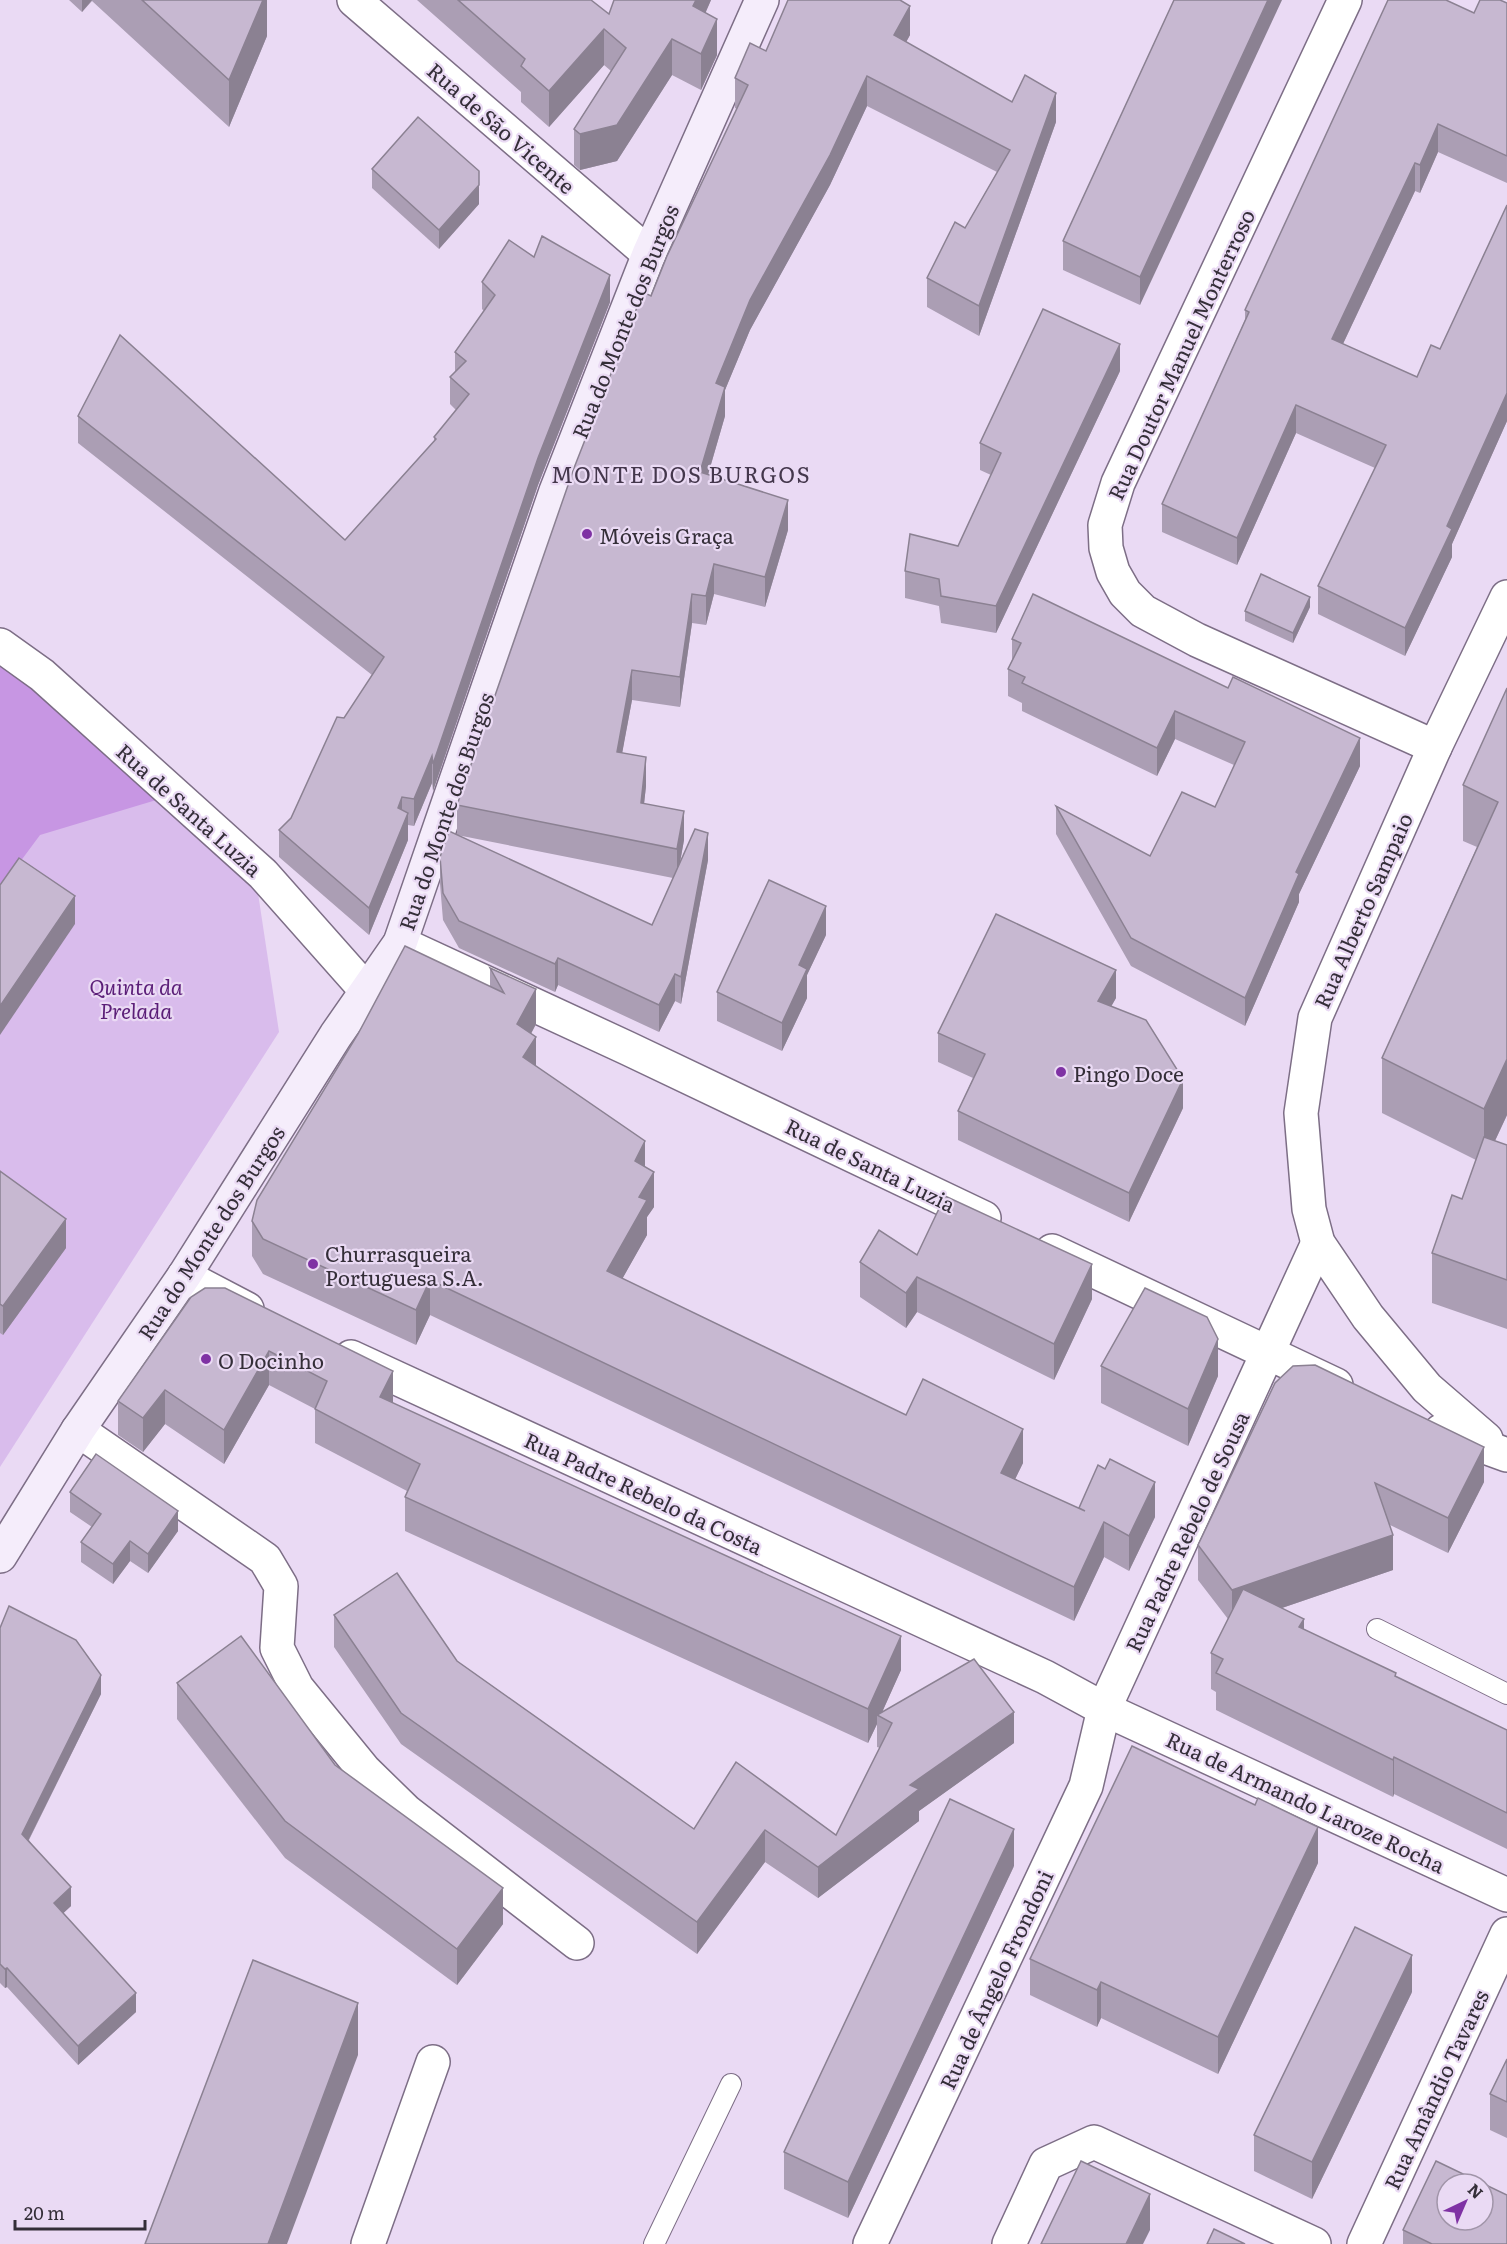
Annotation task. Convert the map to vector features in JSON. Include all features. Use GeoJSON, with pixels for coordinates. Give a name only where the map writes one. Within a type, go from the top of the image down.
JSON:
{"type":"FeatureCollection","features":[{"type":"Feature","properties":{"kind":"main road","name":"Rua do Monte dos Burgos"},"geometry":{"type":"LineString","coordinates":[[0,1556],[78,1430],[184,1276],[365,989],[400,943],[556,491],[649,254],[762,0]]}},
{"type":"Feature","properties":{"kind":"street","name":"Rua de São Vicente"},"geometry":{"type":"LineString","coordinates":[[354,0],[649,254]]}},
{"type":"Feature","properties":{"kind":"street","name":"Rua Doutor Manuel Monterroso"},"geometry":{"type":"LineString","coordinates":[[1345,0],[1118,483],[1105,525],[1106,548],[1113,572],[1125,593],[1143,611],[1197,640],[1435,747]]}},
{"type":"Feature","properties":{"kind":"street","name":"Rua Alberto Sampaio"},"geometry":{"type":"LineString","coordinates":[[1505,1454],[1427,1388],[1368,1317],[1318,1243],[1309,1209],[1301,1113],[1314,1018],[1435,747],[1507,597]]}},
{"type":"Feature","properties":{"kind":"street","name":"Rua de Santa Luzia"},"geometry":{"type":"LineString","coordinates":[[0,645],[42,675],[263,874],[365,989]]}},
{"type":"Feature","properties":{"kind":"street","name":"Rua de Santa Luzia"},"geometry":{"type":"LineString","coordinates":[[400,943],[627,1048],[1268,1354],[1363,1396]]}},
{"type":"Feature","properties":{"kind":"street"},"geometry":{"type":"LineString","coordinates":[[1268,1354],[1318,1243]]}},
{"type":"Feature","properties":{"kind":"street"},"geometry":{"type":"LineString","coordinates":[[184,1276],[278,1323]]}},
{"type":"Feature","properties":{"kind":"street","name":"Rua Padre Rebelo da Costa"},"geometry":{"type":"LineString","coordinates":[[321,1343],[1045,1677],[1104,1709]]}},
{"type":"Feature","properties":{"kind":"street","name":"Rua Padre Rebelo de Sousa"},"geometry":{"type":"LineString","coordinates":[[1104,1709],[1268,1354]]}},
{"type":"Feature","properties":{"kind":"street"},"geometry":{"type":"LineString","coordinates":[[1413,1419],[1505,1454]]}},
{"type":"Feature","properties":{"kind":"street"},"geometry":{"type":"LineString","coordinates":[[78,1430],[265,1558],[281,1586],[277,1648],[305,1697],[364,1770],[406,1811],[577,1943]]}},
{"type":"Feature","properties":{"kind":"street","name":"Rua de Armando Laroze Rocha"},"geometry":{"type":"LineString","coordinates":[[1104,1709],[1507,1894]]}},
{"type":"Feature","properties":{"kind":"street","name":"Rua de Ângelo Frondoni"},"geometry":{"type":"LineString","coordinates":[[870,2244],[1086,1786],[1104,1709]]}},
{"type":"Feature","properties":{"kind":"street","name":"Rua Amândio Tavares"},"geometry":{"type":"LineString","coordinates":[[1364,2244],[1507,1934]]}},
{"type":"Feature","properties":{"kind":"street"},"geometry":{"type":"LineString","coordinates":[[369,2244],[433,2062]]}},
{"type":"Feature","properties":{"kind":"street"},"geometry":{"type":"LineString","coordinates":[[1008,2244],[1046,2164],[1094,2142],[1314,2244]]}},
{"type":"Feature","properties":{"kind":"lane"},"geometry":{"type":"LineString","coordinates":[[1377,1629],[1507,1694]]}},
{"type":"Feature","properties":{"kind":"lane"},"geometry":{"type":"LineString","coordinates":[[654,2244],[731,2084]]}},
{"type":"Feature","properties":{"kind":"green space","name":"Quinta da Prelada"},"geometry":{"type":"Polygon","coordinates":[[[0,660],[256,880],[279,1032],[0,1467],[0,660]]]}},
{"type":"Feature","properties":{"kind":"shaded area"},"geometry":{"type":"Polygon","coordinates":[[[0,660],[163,798],[40,835],[0,889],[0,660]]]}},
{"type":"Feature","properties":{"kind":"building"},"geometry":{"type":"Polygon","coordinates":[[[142,0],[263,0],[229,80],[142,0]]]}},
{"type":"Feature","properties":{"kind":"building"},"geometry":{"type":"Polygon","coordinates":[[[458,0],[591,0],[609,14],[614,0],[696,0],[693,6],[717,19],[701,54],[672,39],[617,125],[580,134],[574,129],[626,48],[604,29],[549,91],[521,66],[525,59],[458,0]]]}},
{"type":"Feature","properties":{"kind":"building"},"geometry":{"type":"Polygon","coordinates":[[[788,0],[900,0],[910,6],[894,35],[1012,102],[1025,75],[1056,93],[979,306],[927,278],[955,222],[965,228],[1010,150],[867,76],[830,155],[750,300],[716,383],[725,387],[700,472],[788,500],[765,577],[714,564],[706,596],[692,594],[680,677],[632,670],[617,752],[646,757],[641,803],[684,811],[677,849],[457,805],[574,468],[643,292],[651,296],[667,256],[748,85],[735,78],[750,43],[766,51],[788,0]]]}},
{"type":"Feature","properties":{"kind":"building"},"geometry":{"type":"Polygon","coordinates":[[[1174,0],[1268,0],[1140,277],[1063,241],[1174,0]]]}},
{"type":"Feature","properties":{"kind":"building"},"geometry":{"type":"Polygon","coordinates":[[[1388,0],[1446,0],[1474,13],[1480,0],[1500,0],[1507,3],[1507,156],[1438,124],[1420,165],[1415,163],[1332,339],[1417,377],[1431,345],[1440,349],[1507,205],[1507,393],[1447,526],[1452,529],[1405,628],[1318,586],[1386,445],[1296,405],[1237,538],[1162,504],[1249,312],[1245,310],[1388,0]]]}},
{"type":"Feature","properties":{"kind":"building"},"geometry":{"type":"Polygon","coordinates":[[[418,117],[479,171],[479,185],[439,230],[372,169],[418,117]]]}},
{"type":"Feature","properties":{"kind":"building"},"geometry":{"type":"Polygon","coordinates":[[[542,236],[610,275],[538,458],[433,764],[432,756],[414,799],[402,797],[398,808],[408,813],[369,908],[279,830],[291,818],[337,717],[344,718],[384,657],[78,416],[120,335],[345,540],[436,439],[434,437],[469,394],[450,377],[466,361],[455,352],[495,295],[482,282],[509,240],[534,257],[542,236]]]}},
{"type":"Feature","properties":{"kind":"building"},"geometry":{"type":"Polygon","coordinates":[[[1043,309],[1120,344],[996,606],[941,596],[939,579],[905,571],[910,534],[958,546],[1001,453],[980,443],[1043,309]]]}},
{"type":"Feature","properties":{"kind":"building"},"geometry":{"type":"Polygon","coordinates":[[[1261,574],[1310,597],[1293,633],[1245,611],[1261,574]]]}},
{"type":"Feature","properties":{"kind":"building"},"geometry":{"type":"Polygon","coordinates":[[[1033,594],[1228,688],[1233,677],[1360,738],[1296,872],[1299,874],[1245,998],[1131,938],[1056,806],[1150,856],[1182,792],[1215,807],[1245,742],[1175,711],[1157,748],[1022,683],[1025,677],[1008,669],[1021,643],[1012,639],[1033,594]]]}},
{"type":"Feature","properties":{"kind":"building"},"geometry":{"type":"Polygon","coordinates":[[[1507,688],[1507,1059],[1484,1109],[1382,1058],[1498,802],[1463,785],[1507,688]]]}},
{"type":"Feature","properties":{"kind":"building"},"geometry":{"type":"Polygon","coordinates":[[[695,829],[708,833],[681,977],[675,974],[659,1005],[558,958],[555,964],[459,921],[443,893],[440,857],[449,831],[652,925],[695,829]]]}},
{"type":"Feature","properties":{"kind":"building"},"geometry":{"type":"Polygon","coordinates":[[[19,858],[75,896],[0,1006],[0,885],[19,858]]]}},
{"type":"Feature","properties":{"kind":"building"},"geometry":{"type":"Polygon","coordinates":[[[769,880],[826,906],[799,965],[807,969],[782,1023],[717,992],[769,880]]]}},
{"type":"Feature","properties":{"kind":"building","name":"Pingo Doce"},"geometry":{"type":"Polygon","coordinates":[[[996,914],[1116,970],[1098,1001],[1146,1020],[1183,1079],[1129,1193],[958,1111],[985,1054],[938,1033],[996,914]]]}},
{"type":"Feature","properties":{"kind":"building"},"geometry":{"type":"Polygon","coordinates":[[[405,946],[504,993],[490,968],[536,989],[517,1024],[536,1037],[523,1057],[645,1141],[635,1161],[654,1172],[639,1197],[647,1200],[607,1271],[906,1415],[923,1379],[1023,1429],[1001,1473],[1085,1511],[1079,1508],[1098,1465],[1105,1469],[1110,1459],[1155,1482],[1129,1536],[1104,1522],[1074,1587],[430,1280],[416,1310],[263,1239],[252,1221],[257,1200],[358,1034],[405,946]]]}},
{"type":"Feature","properties":{"kind":"building"},"geometry":{"type":"Polygon","coordinates":[[[1484,1137],[1507,1145],[1507,1280],[1432,1253],[1452,1195],[1462,1199],[1484,1137]]]}},
{"type":"Feature","properties":{"kind":"building"},"geometry":{"type":"Polygon","coordinates":[[[0,1171],[66,1219],[3,1306],[0,1304],[0,1171]]]}},
{"type":"Feature","properties":{"kind":"building"},"geometry":{"type":"Polygon","coordinates":[[[945,1196],[1092,1264],[1054,1344],[917,1277],[906,1293],[860,1262],[879,1230],[917,1255],[945,1196]]]}},
{"type":"Feature","properties":{"kind":"building"},"geometry":{"type":"Polygon","coordinates":[[[205,1288],[225,1288],[393,1371],[380,1397],[901,1636],[868,1709],[405,1497],[420,1464],[315,1409],[327,1381],[269,1351],[224,1430],[165,1390],[143,1418],[118,1401],[191,1297],[205,1288]]]}},
{"type":"Feature","properties":{"kind":"building"},"geometry":{"type":"Polygon","coordinates":[[[1145,1288],[1207,1317],[1218,1339],[1188,1409],[1101,1366],[1145,1288]]]}},
{"type":"Feature","properties":{"kind":"building"},"geometry":{"type":"Polygon","coordinates":[[[1315,1365],[1484,1447],[1448,1518],[1375,1483],[1393,1535],[1232,1590],[1198,1545],[1275,1383],[1293,1366],[1315,1365]]]}},
{"type":"Feature","properties":{"kind":"building"},"geometry":{"type":"Polygon","coordinates":[[[96,1454],[178,1511],[148,1554],[130,1541],[113,1564],[81,1542],[101,1514],[70,1492],[96,1454]]]}},
{"type":"Feature","properties":{"kind":"building"},"geometry":{"type":"Polygon","coordinates":[[[397,1573],[457,1661],[694,1829],[736,1762],[836,1835],[892,1723],[877,1715],[974,1659],[1014,1712],[910,1785],[919,1789],[818,1867],[765,1830],[697,1922],[401,1713],[334,1615],[397,1573]]]}},
{"type":"Feature","properties":{"kind":"building"},"geometry":{"type":"Polygon","coordinates":[[[1243,1589],[1304,1619],[1299,1627],[1396,1673],[1395,1676],[1507,1730],[1507,1813],[1216,1673],[1223,1659],[1211,1653],[1243,1589]]]}},
{"type":"Feature","properties":{"kind":"building"},"geometry":{"type":"Polygon","coordinates":[[[9,1606],[76,1640],[101,1675],[22,1834],[71,1887],[54,1903],[136,1993],[78,2046],[7,1968],[5,1969],[0,1964],[0,1628],[9,1606]]]}},
{"type":"Feature","properties":{"kind":"building"},"geometry":{"type":"Polygon","coordinates":[[[241,1636],[335,1765],[503,1888],[457,1949],[285,1821],[177,1683],[241,1636]]]}},
{"type":"Feature","properties":{"kind":"building"},"geometry":{"type":"Polygon","coordinates":[[[1132,1746],[1255,1805],[1258,1798],[1318,1827],[1218,2037],[1101,1982],[1097,1990],[1030,1959],[1132,1746]]]}},
{"type":"Feature","properties":{"kind":"building"},"geometry":{"type":"Polygon","coordinates":[[[950,1799],[1014,1829],[848,2182],[784,2152],[950,1799]]]}},
{"type":"Feature","properties":{"kind":"building"},"geometry":{"type":"Polygon","coordinates":[[[1355,1927],[1412,1955],[1312,2162],[1254,2135],[1355,1927]]]}},
{"type":"Feature","properties":{"kind":"building"},"geometry":{"type":"Polygon","coordinates":[[[253,1960],[358,2003],[268,2244],[145,2244],[253,1960]]]}},
{"type":"Feature","properties":{"kind":"building"},"geometry":{"type":"Polygon","coordinates":[[[1507,2059],[1507,2102],[1490,2094],[1507,2059]]]}},
{"type":"Feature","properties":{"kind":"building"},"geometry":{"type":"Polygon","coordinates":[[[1081,2161],[1150,2194],[1126,2244],[1041,2244],[1081,2161]]]}},
{"type":"Feature","properties":{"kind":"building"},"geometry":{"type":"Polygon","coordinates":[[[1436,2161],[1459,2172],[1435,2172],[1435,2232],[1495,2232],[1495,2189],[1507,2195],[1507,2244],[1432,2244],[1403,2230],[1436,2161]]]}},
{"type":"Feature","properties":{"kind":"building"},"geometry":{"type":"Polygon","coordinates":[[[1214,2229],[1245,2244],[1207,2244],[1214,2229]]]}},
{"type":"Feature","properties":{"kind":"place","name":"Móveis Graça"},"geometry":{"type":"Point","coordinates":[587,534]}},
{"type":"Feature","properties":{"kind":"place","name":"Pingo Doce"},"geometry":{"type":"Point","coordinates":[1061,1072]}},
{"type":"Feature","properties":{"kind":"place","name":"Churrasqueira Portuguesa S.A."},"geometry":{"type":"Point","coordinates":[313,1264]}},
{"type":"Feature","properties":{"kind":"place","name":"O Docinho"},"geometry":{"type":"Point","coordinates":[206,1359]}},
{"type":"Feature","properties":{"kind":"district","name":"MONTE DOS BURGOS"},"geometry":{"type":"Point","coordinates":[681,473]}}]}
